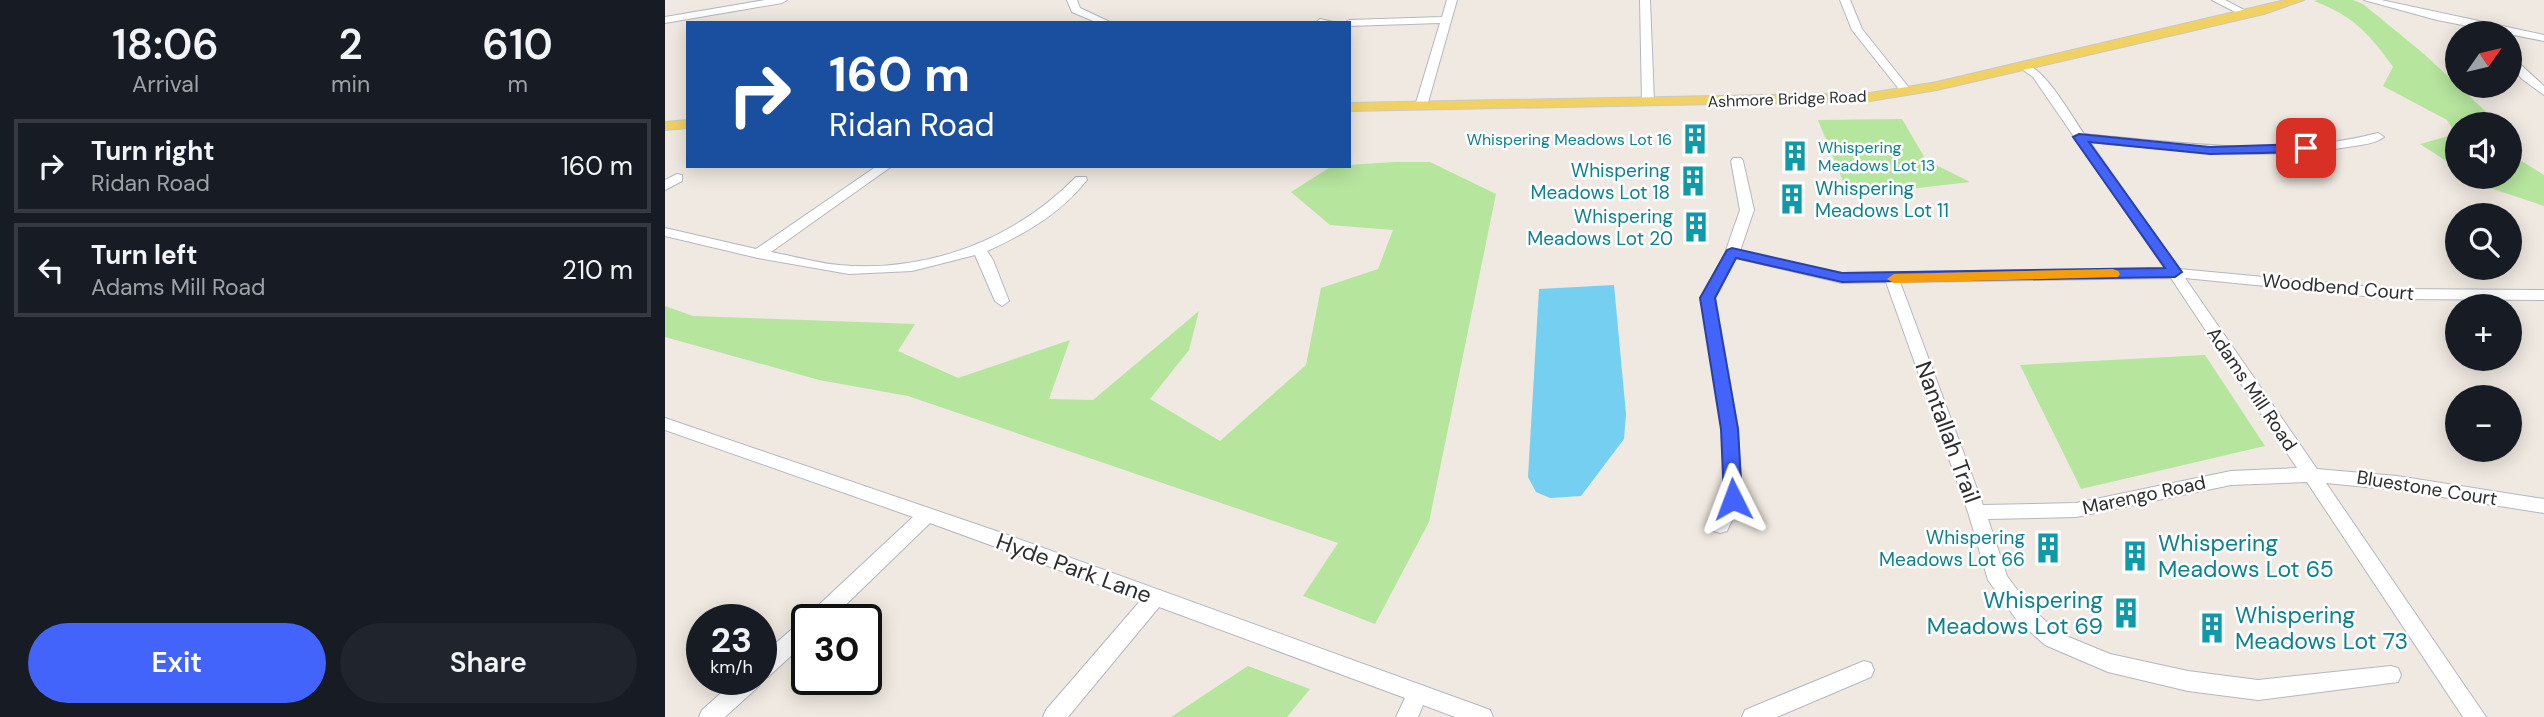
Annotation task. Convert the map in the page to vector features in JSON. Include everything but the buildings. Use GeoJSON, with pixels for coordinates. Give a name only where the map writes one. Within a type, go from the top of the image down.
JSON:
{"type":"FeatureCollection","features":[{"type":"Feature","properties":{"kind":"main road","name":"Ashmore Bridge Road"},"geometry":{"type":"LineString","coordinates":[[1351,107],[1843,99],[1937,86],[2298,0]]}},
{"type":"Feature","properties":{"kind":"main road"},"geometry":{"type":"LineString","coordinates":[[665,126],[686,124]]}},
{"type":"Feature","properties":{"kind":"street"},"geometry":{"type":"LineString","coordinates":[[665,20],[782,0]]}},
{"type":"Feature","properties":{"kind":"street"},"geometry":{"type":"LineString","coordinates":[[1072,0],[1076,10],[1102,21]]}},
{"type":"Feature","properties":{"kind":"street"},"geometry":{"type":"LineString","coordinates":[[1421,106],[1452,0]]}},
{"type":"Feature","properties":{"kind":"street"},"geometry":{"type":"LineString","coordinates":[[1645,0],[1647,102]]}},
{"type":"Feature","properties":{"kind":"street"},"geometry":{"type":"LineString","coordinates":[[1845,0],[1857,30],[1906,90]]}},
{"type":"Feature","properties":{"kind":"street"},"geometry":{"type":"LineString","coordinates":[[2217,0],[2247,14]]}},
{"type":"Feature","properties":{"kind":"street"},"geometry":{"type":"LineString","coordinates":[[2369,0],[2453,21]]}},
{"type":"Feature","properties":{"kind":"street"},"geometry":{"type":"LineString","coordinates":[[1351,23],[1447,20]]}},
{"type":"Feature","properties":{"kind":"street"},"geometry":{"type":"LineString","coordinates":[[2522,35],[2544,38]]}},
{"type":"Feature","properties":{"kind":"street","name":"Adams Mill Road"},"geometry":{"type":"LineString","coordinates":[[2023,65],[2037,75],[2175,272],[2475,717]]}},
{"type":"Feature","properties":{"kind":"street"},"geometry":{"type":"LineString","coordinates":[[2522,72],[2544,92]]}},
{"type":"Feature","properties":{"kind":"street"},"geometry":{"type":"LineString","coordinates":[[2079,137],[2179,148],[2241,151],[2346,144],[2378,137]]}},
{"type":"Feature","properties":{"kind":"street"},"geometry":{"type":"LineString","coordinates":[[1720,526],[1733,499],[1730,429],[1708,298],[1732,253],[1747,210],[1737,161]]}},
{"type":"Feature","properties":{"kind":"street"},"geometry":{"type":"LineString","coordinates":[[758,254],[883,168]]}},
{"type":"Feature","properties":{"kind":"street"},"geometry":{"type":"LineString","coordinates":[[665,232],[829,268],[867,271],[927,263],[978,249],[1041,218],[1067,197],[1081,180]]}},
{"type":"Feature","properties":{"kind":"street"},"geometry":{"type":"LineString","coordinates":[[978,249],[986,260],[1003,301]]}},
{"type":"Feature","properties":{"kind":"street","name":"Woodbend Court"},"geometry":{"type":"LineString","coordinates":[[1732,253],[1842,278],[2175,272],[2393,294],[2544,295]]}},
{"type":"Feature","properties":{"kind":"street","name":"Nantallah Trail"},"geometry":{"type":"LineString","coordinates":[[1892,279],[1977,512],[1998,580],[2023,613],[2052,639],[2108,663],[2188,681],[2258,690],[2391,675]]}},
{"type":"Feature","properties":{"kind":"street","name":"Hyde Park Lane"},"geometry":{"type":"LineString","coordinates":[[665,424],[927,515],[1482,717]]}},
{"type":"Feature","properties":{"kind":"street","name":"Bluestone Court"},"geometry":{"type":"LineString","coordinates":[[2311,473],[2544,506]]}},
{"type":"Feature","properties":{"kind":"street","name":"Marengo Road"},"geometry":{"type":"LineString","coordinates":[[1977,512],[2068,511],[2108,506],[2192,484],[2246,476],[2311,473]]}},
{"type":"Feature","properties":{"kind":"street"},"geometry":{"type":"LineString","coordinates":[[833,604],[927,515]]}},
{"type":"Feature","properties":{"kind":"street"},"geometry":{"type":"LineString","coordinates":[[1054,717],[1155,597]]}},
{"type":"Feature","properties":{"kind":"street"},"geometry":{"type":"LineString","coordinates":[[777,655],[791,643]]}},
{"type":"Feature","properties":{"kind":"street"},"geometry":{"type":"LineString","coordinates":[[1753,717],[1864,670]]}},
{"type":"Feature","properties":{"kind":"street"},"geometry":{"type":"LineString","coordinates":[[1407,717],[1418,694]]}},
{"type":"Feature","properties":{"kind":"street"},"geometry":{"type":"LineString","coordinates":[[710,717],[734,695]]}},
{"type":"Feature","properties":{"kind":"green space"},"geometry":{"type":"Polygon","coordinates":[[[2353,0],[2363,4],[2445,74],[2445,98],[2471,98],[2486,112],[2445,112],[2445,119],[2383,86],[2393,67],[2368,35],[2339,13],[2314,1],[2353,0]]]}},
{"type":"Feature","properties":{"kind":"green space"},"geometry":{"type":"Polygon","coordinates":[[[1902,119],[1926,160],[1970,182],[1849,196],[1818,120],[1902,119]]]}},
{"type":"Feature","properties":{"kind":"green space"},"geometry":{"type":"Polygon","coordinates":[[[2445,137],[2445,160],[2420,144],[2445,137]]]}},
{"type":"Feature","properties":{"kind":"green space"},"geometry":{"type":"Polygon","coordinates":[[[2522,161],[2544,175],[2544,206],[2493,189],[2522,189],[2522,161]]]}},
{"type":"Feature","properties":{"kind":"green space"},"geometry":{"type":"Polygon","coordinates":[[[1430,162],[1496,194],[1429,522],[1375,624],[1303,596],[1338,543],[908,396],[819,380],[665,337],[665,306],[693,316],[915,324],[898,351],[958,378],[1070,340],[1049,399],[1093,400],[1199,311],[1189,350],[1150,399],[1220,441],[1306,365],[1321,288],[1378,269],[1393,230],[1330,225],[1291,192],[1329,168],[1351,168],[1351,165],[1430,162]]]}},
{"type":"Feature","properties":{"kind":"green space"},"geometry":{"type":"Polygon","coordinates":[[[2205,355],[2265,446],[2081,489],[2020,365],[2205,355]]]}},
{"type":"Feature","properties":{"kind":"green space"},"geometry":{"type":"Polygon","coordinates":[[[1248,666],[1310,689],[1287,717],[1171,717],[1248,666]]]}},
{"type":"Feature","properties":{"kind":"water"},"geometry":{"type":"Polygon","coordinates":[[[1614,285],[1626,414],[1624,439],[1581,496],[1550,498],[1536,492],[1528,477],[1539,289],[1614,285]]]}},
{"type":"Feature","properties":{"kind":"slow traffic"},"geometry":{"type":"LineString","coordinates":[[1894,279],[2113,274]]}},
{"type":"Feature","properties":{"kind":"place","name":"Whispering Meadows Lot 16"},"geometry":{"type":"Point","coordinates":[1695,139]}},
{"type":"Feature","properties":{"kind":"place","name":"Whispering Meadows Lot 13"},"geometry":{"type":"Point","coordinates":[1795,156]}},
{"type":"Feature","properties":{"kind":"place","name":"Whispering Meadows Lot 18"},"geometry":{"type":"Point","coordinates":[1693,181]}},
{"type":"Feature","properties":{"kind":"place","name":"Whispering Meadows Lot 11"},"geometry":{"type":"Point","coordinates":[1792,199]}},
{"type":"Feature","properties":{"kind":"place","name":"Whispering Meadows Lot 20"},"geometry":{"type":"Point","coordinates":[1696,227]}},
{"type":"Feature","properties":{"kind":"place","name":"Whispering Meadows Lot 66"},"geometry":{"type":"Point","coordinates":[2048,548]}},
{"type":"Feature","properties":{"kind":"place","name":"Whispering Meadows Lot 65"},"geometry":{"type":"Point","coordinates":[2135,556]}},
{"type":"Feature","properties":{"kind":"place","name":"Whispering Meadows Lot 69"},"geometry":{"type":"Point","coordinates":[2126,613]}},
{"type":"Feature","properties":{"kind":"place","name":"Whispering Meadows Lot 73"},"geometry":{"type":"Point","coordinates":[2212,628]}},
{"type":"Feature","properties":{"kind":"route"},"geometry":{"type":"LineString","coordinates":[[1733,499],[1730,429],[1708,298],[1732,253],[1842,278],[2175,272],[2079,137],[2210,150],[2306,148]]}}]}
